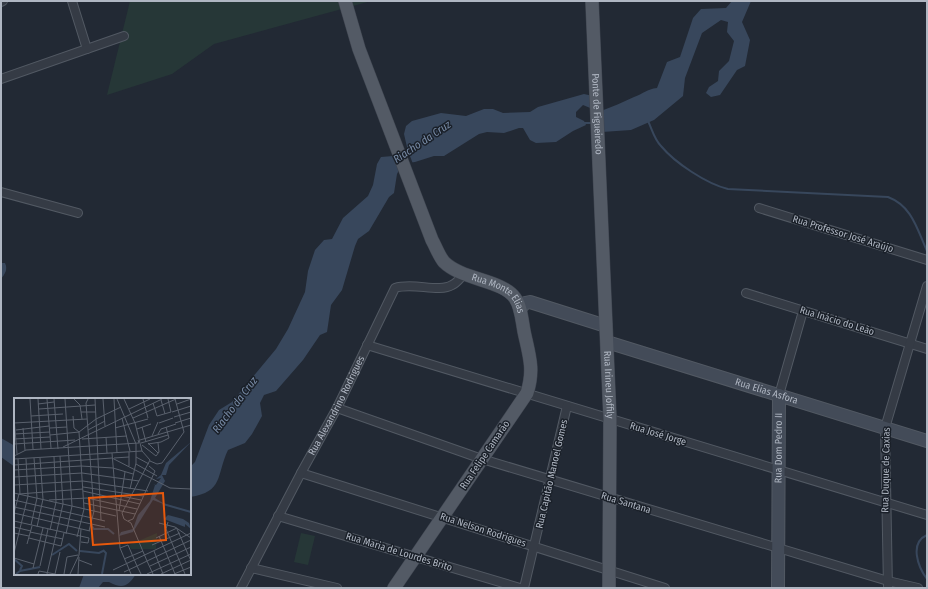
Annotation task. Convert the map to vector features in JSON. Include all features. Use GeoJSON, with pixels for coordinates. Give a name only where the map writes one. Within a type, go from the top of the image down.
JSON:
{"type":"FeatureCollection","features":[{"type":"Feature","properties":{"kind":"main road","name":"Rua Monte Elias"},"geometry":{"type":"LineString","coordinates":[[344,1],[359,49],[424,215],[432,240],[440,255],[444,261],[464,274],[508,290],[515,297],[520,308]]}},
{"type":"Feature","properties":{"kind":"main road","name":"Ponte de Figueiredo"},"geometry":{"type":"LineString","coordinates":[[592,1],[600,181]]}},
{"type":"Feature","properties":{"kind":"main road","name":"Rua Irineu Joffily"},"geometry":{"type":"LineString","coordinates":[[600,181],[610,419],[609,588]]}},
{"type":"Feature","properties":{"kind":"main road","name":"Rua Felipe Camarão"},"geometry":{"type":"LineString","coordinates":[[394,588],[527,393],[532,379],[531,363],[520,308]]}},
{"type":"Feature","properties":{"kind":"street"},"geometry":{"type":"LineString","coordinates":[[72,1],[88,49]]}},
{"type":"Feature","properties":{"kind":"street"},"geometry":{"type":"LineString","coordinates":[[1,79],[124,36]]}},
{"type":"Feature","properties":{"kind":"street"},"geometry":{"type":"LineString","coordinates":[[1,192],[78,213]]}},
{"type":"Feature","properties":{"kind":"street","name":"Rua Professor José Araújo"},"geometry":{"type":"LineString","coordinates":[[759,208],[927,260]]}},
{"type":"Feature","properties":{"kind":"street","name":"Rua Alexandrino Rodrigues"},"geometry":{"type":"LineString","coordinates":[[241,588],[278,516],[337,408],[395,288],[405,285],[442,288],[452,286],[464,274]]}},
{"type":"Feature","properties":{"kind":"street","name":"Rua Duque de Caxias"},"geometry":{"type":"LineString","coordinates":[[888,584],[885,428],[927,286]]}},
{"type":"Feature","properties":{"kind":"street","name":"Rua Inácio do Leão"},"geometry":{"type":"LineString","coordinates":[[746,293],[927,349]]}},
{"type":"Feature","properties":{"kind":"street","name":"Rua Monte Elias"},"geometry":{"type":"LineString","coordinates":[[520,308],[525,303],[530,302],[606,326]]}},
{"type":"Feature","properties":{"kind":"street","name":"Rua Dom Pedro II"},"geometry":{"type":"LineString","coordinates":[[778,588],[779,395],[803,311]]}},
{"type":"Feature","properties":{"kind":"street","name":"Rua Elias Asfora"},"geometry":{"type":"LineString","coordinates":[[607,342],[927,441]]}},
{"type":"Feature","properties":{"kind":"street","name":"Rua José Jorge"},"geometry":{"type":"LineString","coordinates":[[367,345],[927,515]]}},
{"type":"Feature","properties":{"kind":"street","name":"Rua Capitão Manoel Gomes"},"geometry":{"type":"LineString","coordinates":[[524,588],[535,547],[567,406]]}},
{"type":"Feature","properties":{"kind":"street","name":"Rua Santana"},"geometry":{"type":"LineString","coordinates":[[337,408],[482,459],[778,548],[888,584],[918,588]]}},
{"type":"Feature","properties":{"kind":"street","name":"Rua Nelson Rodrigues"},"geometry":{"type":"LineString","coordinates":[[301,473],[666,588]]}},
{"type":"Feature","properties":{"kind":"street","name":"Rua Maria de Lourdes Brito"},"geometry":{"type":"LineString","coordinates":[[278,516],[520,588]]}},
{"type":"Feature","properties":{"kind":"street"},"geometry":{"type":"LineString","coordinates":[[251,568],[337,588]]}},
{"type":"Feature","properties":{"kind":"shaded area"},"geometry":{"type":"Polygon","coordinates":[[[130,1],[371,1],[214,44],[172,74],[107,95],[130,1]]]}},
{"type":"Feature","properties":{"kind":"shaded area"},"geometry":{"type":"Polygon","coordinates":[[[301,533],[315,536],[308,565],[294,562],[301,533]]]}},
{"type":"Feature","properties":{"kind":"water"},"geometry":{"type":"Polygon","coordinates":[[[732,1],[751,1],[742,22],[750,40],[745,66],[737,70],[720,95],[711,97],[706,93],[709,87],[718,81],[719,71],[729,61],[734,41],[727,32],[728,22],[721,20],[702,33],[685,78],[683,96],[654,120],[631,130],[602,132],[601,111],[648,90],[657,88],[667,62],[680,57],[693,18],[701,9],[726,8],[732,1]]]}},
{"type":"Feature","properties":{"kind":"water"},"geometry":{"type":"Polygon","coordinates":[[[584,94],[593,96],[595,110],[583,105],[576,112],[576,117],[584,121],[586,125],[556,142],[536,143],[530,140],[523,128],[504,133],[487,132],[479,134],[444,156],[434,156],[408,163],[400,168],[397,174],[394,193],[389,197],[369,231],[358,239],[342,290],[331,305],[327,332],[320,335],[303,360],[276,391],[264,395],[260,403],[262,416],[245,443],[228,450],[220,475],[214,487],[201,495],[191,497],[191,466],[195,462],[209,425],[219,410],[232,402],[276,349],[288,329],[305,292],[308,271],[315,250],[324,240],[332,239],[343,218],[368,196],[373,185],[377,164],[381,157],[405,155],[407,147],[404,134],[406,126],[412,121],[441,113],[466,116],[484,109],[493,109],[503,113],[530,112],[538,107],[584,94]]]}},
{"type":"Feature","properties":{"kind":"water"},"geometry":{"type":"Polygon","coordinates":[[[1,263],[5,263],[6,269],[1,279],[1,263]]]}},
{"type":"Feature","properties":{"kind":"water"},"geometry":{"type":"Polygon","coordinates":[[[1,438],[14,445],[14,466],[1,457],[1,438]]]}},
{"type":"Feature","properties":{"kind":"water"},"geometry":{"type":"Polygon","coordinates":[[[84,575],[135,575],[130,582],[124,586],[103,582],[98,588],[79,588],[84,575]]]}},
{"type":"Feature","properties":{"kind":"pier"},"geometry":{"type":"Polygon","coordinates":[[[402,135],[413,164],[408,164],[403,153],[405,147],[402,135]]]}},
{"type":"Feature","properties":{"kind":"waterway"},"geometry":{"type":"LineString","coordinates":[[648,121],[653,134],[659,143],[674,159],[701,178],[728,189],[888,197],[903,206],[908,212],[917,227],[927,251]]}},
{"type":"Feature","properties":{"kind":"waterway","name":"Riacho da Cruz"},"geometry":{"type":"LineString","coordinates":[[584,123],[593,123]]}},
{"type":"Feature","properties":{"kind":"waterway"},"geometry":{"type":"LineString","coordinates":[[927,535],[921,539],[917,549],[918,562],[927,579]]}}]}
